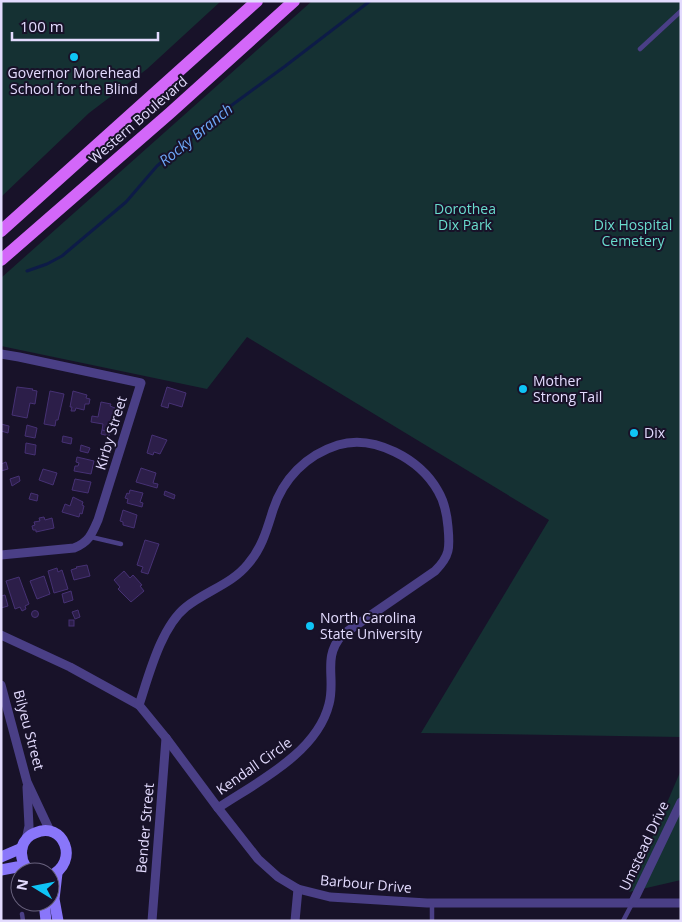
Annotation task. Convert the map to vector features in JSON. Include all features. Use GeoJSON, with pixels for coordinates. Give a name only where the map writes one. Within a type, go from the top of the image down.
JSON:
{"type":"FeatureCollection","features":[{"type":"Feature","properties":{"kind":"main road","name":"Western Boulevard"},"geometry":{"type":"LineString","coordinates":[[1,231],[258,1]]}},
{"type":"Feature","properties":{"kind":"main road","name":"Western Boulevard"},"geometry":{"type":"LineString","coordinates":[[1,260],[170,113],[294,1]]}},
{"type":"Feature","properties":{"kind":"street","name":"Kirby Street"},"geometry":{"type":"LineString","coordinates":[[1,354],[141,383],[91,537]]}},
{"type":"Feature","properties":{"kind":"street","name":"Kendall Circle"},"geometry":{"type":"LineString","coordinates":[[139,705],[160,645],[177,617],[186,607],[230,580],[249,564],[263,543],[280,493],[287,480],[305,462],[337,445],[360,443],[386,449],[401,455],[423,472],[438,491],[447,518],[449,536],[448,552],[445,561],[435,572],[342,635],[334,644],[332,653],[330,704],[314,735],[298,754],[218,808]]}},
{"type":"Feature","properties":{"kind":"street"},"geometry":{"type":"LineString","coordinates":[[1,555],[74,548],[84,544],[91,537]]}},
{"type":"Feature","properties":{"kind":"street","name":"Barbour Drive"},"geometry":{"type":"LineString","coordinates":[[1,635],[70,667],[139,705],[265,866],[278,877],[298,889],[330,896],[432,903],[681,903]]}},
{"type":"Feature","properties":{"kind":"street","name":"Bilyeu Street"},"geometry":{"type":"LineString","coordinates":[[1,685],[27,782],[50,831]]}},
{"type":"Feature","properties":{"kind":"street","name":"Bender Street"},"geometry":{"type":"LineString","coordinates":[[152,921],[166,738]]}},
{"type":"Feature","properties":{"kind":"street","name":"Bilyeu Street"},"geometry":{"type":"LineString","coordinates":[[24,844],[29,826],[27,782]]}},
{"type":"Feature","properties":{"kind":"street","name":"Umstead Drive"},"geometry":{"type":"LineString","coordinates":[[633,902],[681,802]]}},
{"type":"Feature","properties":{"kind":"street"},"geometry":{"type":"LineString","coordinates":[[1,857],[24,844],[37,832],[50,831],[63,840],[67,854],[60,869]]}},
{"type":"Feature","properties":{"kind":"street"},"geometry":{"type":"LineString","coordinates":[[24,844],[21,855],[24,862]]}},
{"type":"Feature","properties":{"kind":"street"},"geometry":{"type":"LineString","coordinates":[[295,921],[298,889]]}},
{"type":"Feature","properties":{"kind":"lane"},"geometry":{"type":"LineString","coordinates":[[640,49],[681,10]]}},
{"type":"Feature","properties":{"kind":"lane"},"geometry":{"type":"LineString","coordinates":[[91,537],[121,544]]}},
{"type":"Feature","properties":{"kind":"lane"},"geometry":{"type":"LineString","coordinates":[[623,921],[633,902]]}},
{"type":"Feature","properties":{"kind":"lane"},"geometry":{"type":"LineString","coordinates":[[432,903],[432,921]]}},
{"type":"Feature","properties":{"kind":"lane"},"geometry":{"type":"LineString","coordinates":[[22,914],[23,921]]}},
{"type":"Feature","properties":{"kind":"green space","name":"Governor Morehead School for the Blind"},"geometry":{"type":"Polygon","coordinates":[[[1,1],[221,1],[147,69],[89,113],[1,197],[1,1]]]}},
{"type":"Feature","properties":{"kind":"green space","name":"Dorothea Dix Park"},"geometry":{"type":"Polygon","coordinates":[[[312,1],[681,1],[681,737],[421,733],[549,520],[247,337],[207,389],[1,346],[1,278],[312,1]]]}},
{"type":"Feature","properties":{"kind":"green space"},"geometry":{"type":"Polygon","coordinates":[[[681,770],[681,880],[629,892],[681,770]]]}},
{"type":"Feature","properties":{"kind":"building"},"geometry":{"type":"Polygon","coordinates":[[[17,387],[37,391],[35,404],[30,403],[27,418],[12,415],[17,387]]]}},
{"type":"Feature","properties":{"kind":"building"},"geometry":{"type":"Polygon","coordinates":[[[167,387],[186,393],[182,407],[169,403],[168,408],[161,406],[167,387]]]}},
{"type":"Feature","properties":{"kind":"building"},"geometry":{"type":"Polygon","coordinates":[[[50,391],[64,394],[55,426],[44,424],[50,391]]]}},
{"type":"Feature","properties":{"kind":"building"},"geometry":{"type":"Polygon","coordinates":[[[73,391],[87,395],[86,398],[90,399],[89,404],[85,404],[84,410],[76,408],[75,411],[71,411],[73,391]]]}},
{"type":"Feature","properties":{"kind":"building"},"geometry":{"type":"Polygon","coordinates":[[[101,402],[111,404],[110,406],[115,408],[109,432],[102,430],[103,424],[91,422],[92,416],[98,417],[101,402]]]}},
{"type":"Feature","properties":{"kind":"building"},"geometry":{"type":"Polygon","coordinates":[[[1,424],[9,426],[8,433],[1,431],[1,424]]]}},
{"type":"Feature","properties":{"kind":"building"},"geometry":{"type":"Polygon","coordinates":[[[27,425],[37,428],[35,438],[25,436],[27,425]]]}},
{"type":"Feature","properties":{"kind":"building"},"geometry":{"type":"Polygon","coordinates":[[[102,430],[110,432],[109,436],[101,434],[102,430]]]}},
{"type":"Feature","properties":{"kind":"building"},"geometry":{"type":"Polygon","coordinates":[[[152,435],[167,440],[160,454],[154,452],[153,455],[147,453],[152,435]]]}},
{"type":"Feature","properties":{"kind":"building"},"geometry":{"type":"Polygon","coordinates":[[[63,436],[72,438],[71,444],[62,442],[63,436]]]}},
{"type":"Feature","properties":{"kind":"building"},"geometry":{"type":"Polygon","coordinates":[[[26,443],[36,445],[35,455],[25,453],[26,443]]]}},
{"type":"Feature","properties":{"kind":"building"},"geometry":{"type":"Polygon","coordinates":[[[81,445],[90,448],[88,453],[80,451],[81,445]]]}},
{"type":"Feature","properties":{"kind":"building"},"geometry":{"type":"Polygon","coordinates":[[[77,457],[94,461],[91,474],[74,471],[75,466],[78,466],[79,463],[76,462],[77,457]]]}},
{"type":"Feature","properties":{"kind":"building"},"geometry":{"type":"Polygon","coordinates":[[[6,462],[8,469],[1,471],[1,464],[6,462]]]}},
{"type":"Feature","properties":{"kind":"building"},"geometry":{"type":"Polygon","coordinates":[[[141,468],[156,473],[153,483],[158,484],[157,488],[136,482],[141,468]]]}},
{"type":"Feature","properties":{"kind":"building"},"geometry":{"type":"Polygon","coordinates":[[[43,469],[57,473],[53,485],[39,480],[43,469]]]}},
{"type":"Feature","properties":{"kind":"building"},"geometry":{"type":"Polygon","coordinates":[[[19,476],[20,481],[12,486],[10,479],[19,476]]]}},
{"type":"Feature","properties":{"kind":"building"},"geometry":{"type":"Polygon","coordinates":[[[75,479],[91,482],[88,493],[72,490],[75,479]]]}},
{"type":"Feature","properties":{"kind":"building"},"geometry":{"type":"Polygon","coordinates":[[[130,490],[143,493],[140,502],[143,503],[142,507],[127,503],[128,499],[125,498],[130,490]]]}},
{"type":"Feature","properties":{"kind":"building"},"geometry":{"type":"Polygon","coordinates":[[[165,491],[175,495],[174,499],[164,495],[165,491]]]}},
{"type":"Feature","properties":{"kind":"building"},"geometry":{"type":"Polygon","coordinates":[[[31,493],[38,495],[37,501],[29,499],[31,493]]]}},
{"type":"Feature","properties":{"kind":"building"},"geometry":{"type":"Polygon","coordinates":[[[73,497],[83,502],[82,514],[80,513],[79,517],[62,512],[65,504],[70,506],[73,497]]]}},
{"type":"Feature","properties":{"kind":"building"},"geometry":{"type":"Polygon","coordinates":[[[123,510],[137,515],[134,528],[123,525],[123,522],[120,521],[123,510]]]}},
{"type":"Feature","properties":{"kind":"building"},"geometry":{"type":"Polygon","coordinates":[[[44,517],[45,520],[52,518],[54,528],[36,532],[36,530],[33,530],[34,522],[40,521],[39,518],[44,517]]]}},
{"type":"Feature","properties":{"kind":"building"},"geometry":{"type":"Polygon","coordinates":[[[145,540],[159,544],[148,574],[141,572],[143,567],[137,565],[145,540]]]}},
{"type":"Feature","properties":{"kind":"building"},"geometry":{"type":"Polygon","coordinates":[[[87,565],[90,576],[74,580],[71,570],[87,565]]]}},
{"type":"Feature","properties":{"kind":"building"},"geometry":{"type":"Polygon","coordinates":[[[57,568],[58,572],[62,570],[68,589],[54,593],[48,571],[57,568]]]}},
{"type":"Feature","properties":{"kind":"building"},"geometry":{"type":"Polygon","coordinates":[[[124,571],[130,578],[133,575],[142,585],[140,586],[144,591],[131,602],[118,589],[120,587],[114,580],[124,571]]]}},
{"type":"Feature","properties":{"kind":"building"},"geometry":{"type":"Polygon","coordinates":[[[44,576],[50,594],[37,599],[30,581],[44,576]]]}},
{"type":"Feature","properties":{"kind":"building"},"geometry":{"type":"Polygon","coordinates":[[[19,577],[29,604],[22,611],[20,607],[15,609],[6,581],[19,577]]]}},
{"type":"Feature","properties":{"kind":"building"},"geometry":{"type":"Polygon","coordinates":[[[71,591],[73,600],[64,603],[62,594],[71,591]]]}},
{"type":"Feature","properties":{"kind":"building"},"geometry":{"type":"Polygon","coordinates":[[[5,595],[8,606],[1,608],[1,596],[5,595]]]}},
{"type":"Feature","properties":{"kind":"building"},"geometry":{"type":"Polygon","coordinates":[[[35,610],[39,614],[35,618],[31,614],[35,610]]]}},
{"type":"Feature","properties":{"kind":"building"},"geometry":{"type":"Polygon","coordinates":[[[78,610],[80,617],[75,619],[72,612],[78,610]]]}},
{"type":"Feature","properties":{"kind":"building"},"geometry":{"type":"Polygon","coordinates":[[[69,620],[74,620],[74,626],[69,626],[69,620]]]}},
{"type":"Feature","properties":{"kind":"waterway","name":"Rocky Branch"},"geometry":{"type":"LineString","coordinates":[[27,271],[62,256],[126,202],[157,166],[217,116],[370,1]]}},
{"type":"Feature","properties":{"kind":"place","name":"Governor Morehead School for the Blind"},"geometry":{"type":"Point","coordinates":[74,57]}},
{"type":"Feature","properties":{"kind":"place","name":"Mother Strong Tail"},"geometry":{"type":"Point","coordinates":[523,389]}},
{"type":"Feature","properties":{"kind":"place","name":"Dix"},"geometry":{"type":"Point","coordinates":[634,433]}},
{"type":"Feature","properties":{"kind":"place","name":"North Carolina State University"},"geometry":{"type":"Point","coordinates":[310,626]}},
{"type":"Feature","properties":{"kind":"park label","name":"Dix Hospital Cemetery"},"geometry":{"type":"Point","coordinates":[633,234]}}]}
